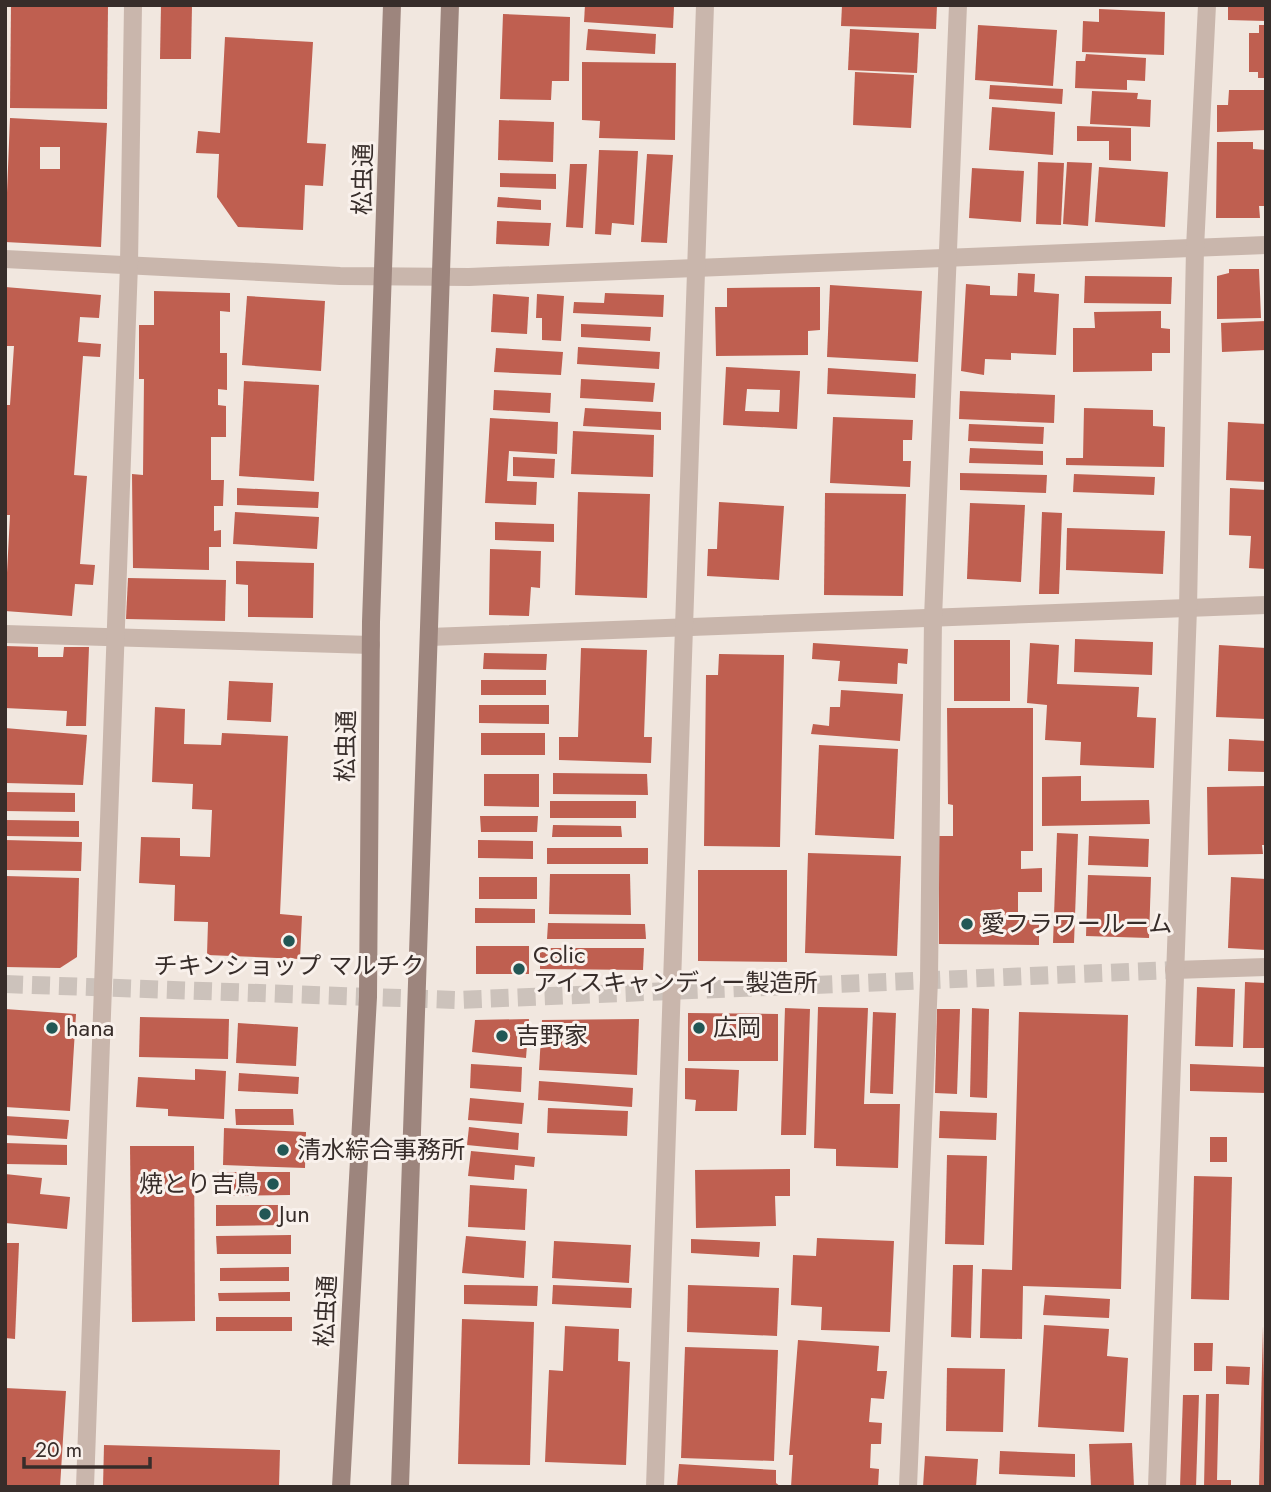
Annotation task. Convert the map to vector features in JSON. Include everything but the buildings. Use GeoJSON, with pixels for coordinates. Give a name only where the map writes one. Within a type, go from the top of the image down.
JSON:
{"type":"FeatureCollection","features":[{"type":"Feature","properties":{"kind":"street"},"geometry":{"type":"LineString","coordinates":[[85,1487],[129,264],[133,5]]}},
{"type":"Feature","properties":{"kind":"street","name":"松虫通"},"geometry":{"type":"LineString","coordinates":[[341,1487],[368,997],[371,645],[392,5]]}},
{"type":"Feature","properties":{"kind":"street"},"geometry":{"type":"LineString","coordinates":[[400,1487],[443,276],[450,5]]}},
{"type":"Feature","properties":{"kind":"street"},"geometry":{"type":"LineString","coordinates":[[655,1487],[705,5]]}},
{"type":"Feature","properties":{"kind":"street"},"geometry":{"type":"LineString","coordinates":[[908,1487],[929,980],[933,618],[958,5]]}},
{"type":"Feature","properties":{"kind":"street"},"geometry":{"type":"LineString","coordinates":[[1157,1487],[1188,608],[1195,248],[1207,5]]}},
{"type":"Feature","properties":{"kind":"street"},"geometry":{"type":"LineString","coordinates":[[5,260],[340,276],[443,276],[948,260],[1266,245]]}},
{"type":"Feature","properties":{"kind":"street"},"geometry":{"type":"LineString","coordinates":[[429,637],[1266,605]]}},
{"type":"Feature","properties":{"kind":"street"},"geometry":{"type":"LineString","coordinates":[[5,634],[371,645]]}},
{"type":"Feature","properties":{"kind":"street"},"geometry":{"type":"LineString","coordinates":[[1174,970],[1266,967]]}},
{"type":"Feature","properties":{"kind":"tunnel"},"geometry":{"type":"LineString","coordinates":[[5,984],[455,1000],[1174,970]]}},
{"type":"Feature","properties":{"kind":"place","name":"愛フラワールーム"},"geometry":{"type":"Point","coordinates":[967,924]}},
{"type":"Feature","properties":{"kind":"place","name":"チキンショップ マルチク"},"geometry":{"type":"Point","coordinates":[289,941]}},
{"type":"Feature","properties":{"kind":"place","name":"Colic アイスキャンディー製造所"},"geometry":{"type":"Point","coordinates":[519,969]}},
{"type":"Feature","properties":{"kind":"place","name":"hana"},"geometry":{"type":"Point","coordinates":[52,1028]}},
{"type":"Feature","properties":{"kind":"place","name":"広岡"},"geometry":{"type":"Point","coordinates":[699,1028]}},
{"type":"Feature","properties":{"kind":"place","name":"吉野家"},"geometry":{"type":"Point","coordinates":[502,1036]}},
{"type":"Feature","properties":{"kind":"place","name":"清水綜合事務所"},"geometry":{"type":"Point","coordinates":[283,1150]}},
{"type":"Feature","properties":{"kind":"place","name":"焼とり吉鳥"},"geometry":{"type":"Point","coordinates":[273,1184]}},
{"type":"Feature","properties":{"kind":"place","name":"Jun"},"geometry":{"type":"Point","coordinates":[265,1214]}}]}
